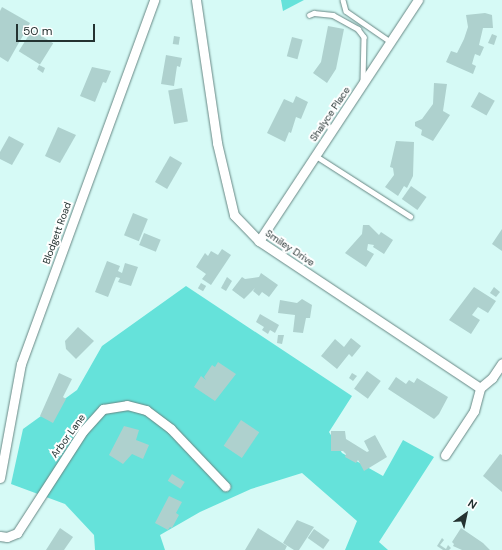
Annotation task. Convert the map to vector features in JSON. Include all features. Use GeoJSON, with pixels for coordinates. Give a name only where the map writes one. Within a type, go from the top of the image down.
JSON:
{"type":"FeatureCollection","features":[{"type":"Feature","properties":{"kind":"street","name":"Blodgett Road"},"geometry":{"type":"LineString","coordinates":[[0,478],[21,364],[154,0]]}},
{"type":"Feature","properties":{"kind":"street","name":"Smiley Drive"},"geometry":{"type":"LineString","coordinates":[[196,0],[217,143],[234,215],[259,241],[480,388]]}},
{"type":"Feature","properties":{"kind":"street","name":"Shalyce Place"},"geometry":{"type":"LineString","coordinates":[[259,241],[418,0]]}},
{"type":"Feature","properties":{"kind":"street"},"geometry":{"type":"LineString","coordinates":[[445,455],[474,411],[480,388],[492,378],[502,363]]}},
{"type":"Feature","properties":{"kind":"street","name":"Arbor Lane"},"geometry":{"type":"LineString","coordinates":[[0,536],[7,537],[17,533],[83,431],[103,409],[126,405],[146,410],[171,429],[225,486]]}},
{"type":"Feature","properties":{"kind":"lane"},"geometry":{"type":"LineString","coordinates":[[343,0],[346,11],[391,42]]}},
{"type":"Feature","properties":{"kind":"lane"},"geometry":{"type":"LineString","coordinates":[[309,15],[314,13],[333,15],[358,29],[364,37],[363,85]]}},
{"type":"Feature","properties":{"kind":"lane"},"geometry":{"type":"LineString","coordinates":[[316,156],[410,216]]}},
{"type":"Feature","properties":{"kind":"shaded area"},"geometry":{"type":"Polygon","coordinates":[[[281,0],[304,0],[283,11],[281,0]]]}},
{"type":"Feature","properties":{"kind":"shaded area"},"geometry":{"type":"Polygon","coordinates":[[[186,286],[352,396],[329,432],[342,453],[383,476],[403,440],[434,457],[379,542],[388,550],[345,550],[357,521],[302,473],[251,489],[200,512],[160,535],[165,550],[95,550],[94,535],[65,504],[11,484],[23,429],[77,390],[102,346],[186,286]]]}},
{"type":"Feature","properties":{"kind":"building"},"geometry":{"type":"Polygon","coordinates":[[[2,7],[30,23],[8,62],[0,57],[0,11],[2,7]]]}},
{"type":"Feature","properties":{"kind":"building"},"geometry":{"type":"Polygon","coordinates":[[[485,13],[492,15],[493,28],[483,28],[479,45],[484,47],[480,56],[475,54],[472,64],[476,66],[473,74],[446,62],[451,51],[457,53],[464,39],[468,27],[466,15],[485,13]]]}},
{"type":"Feature","properties":{"kind":"building"},"geometry":{"type":"Polygon","coordinates":[[[328,26],[344,29],[336,69],[327,83],[313,73],[321,62],[328,26]]]}},
{"type":"Feature","properties":{"kind":"building"},"geometry":{"type":"Polygon","coordinates":[[[32,30],[53,43],[40,64],[19,51],[32,30]]]}},
{"type":"Feature","properties":{"kind":"building"},"geometry":{"type":"Polygon","coordinates":[[[492,34],[497,36],[494,45],[488,43],[492,34]]]}},
{"type":"Feature","properties":{"kind":"building"},"geometry":{"type":"Polygon","coordinates":[[[174,36],[180,37],[179,45],[173,44],[174,36]]]}},
{"type":"Feature","properties":{"kind":"building"},"geometry":{"type":"Polygon","coordinates":[[[292,37],[303,40],[297,59],[287,56],[292,37]]]}},
{"type":"Feature","properties":{"kind":"building"},"geometry":{"type":"Polygon","coordinates":[[[166,55],[182,58],[180,67],[177,66],[174,86],[161,84],[166,55]]]}},
{"type":"Feature","properties":{"kind":"building"},"geometry":{"type":"Polygon","coordinates":[[[39,65],[45,68],[43,73],[37,69],[39,65]]]}},
{"type":"Feature","properties":{"kind":"building"},"geometry":{"type":"Polygon","coordinates":[[[92,67],[111,71],[106,83],[103,82],[95,102],[80,96],[92,67]]]}},
{"type":"Feature","properties":{"kind":"building"},"geometry":{"type":"Polygon","coordinates":[[[434,83],[447,84],[443,111],[450,115],[433,141],[421,135],[422,130],[415,126],[415,122],[422,119],[433,104],[434,83]]]}},
{"type":"Feature","properties":{"kind":"building"},"geometry":{"type":"Polygon","coordinates":[[[182,88],[188,121],[174,124],[168,90],[182,88]]]}},
{"type":"Feature","properties":{"kind":"building"},"geometry":{"type":"Polygon","coordinates":[[[479,92],[495,101],[487,116],[471,107],[479,92]]]}},
{"type":"Feature","properties":{"kind":"building"},"geometry":{"type":"Polygon","coordinates":[[[296,96],[308,102],[301,119],[296,117],[291,133],[289,132],[285,142],[267,133],[284,99],[293,103],[296,96]]]}},
{"type":"Feature","properties":{"kind":"building"},"geometry":{"type":"Polygon","coordinates":[[[58,127],[76,135],[60,163],[45,156],[58,127]]]}},
{"type":"Feature","properties":{"kind":"building"},"geometry":{"type":"Polygon","coordinates":[[[9,136],[24,144],[12,165],[0,159],[0,152],[9,136]]]}},
{"type":"Feature","properties":{"kind":"building"},"geometry":{"type":"Polygon","coordinates":[[[396,141],[414,142],[413,176],[407,188],[404,186],[398,196],[385,187],[394,175],[393,168],[390,167],[396,141]]]}},
{"type":"Feature","properties":{"kind":"building"},"geometry":{"type":"Polygon","coordinates":[[[170,156],[182,163],[167,189],[155,182],[170,156]]]}},
{"type":"Feature","properties":{"kind":"building"},"geometry":{"type":"Polygon","coordinates":[[[411,186],[427,197],[417,210],[402,199],[411,186]]]}},
{"type":"Feature","properties":{"kind":"building"},"geometry":{"type":"Polygon","coordinates":[[[133,213],[148,219],[139,241],[124,235],[133,213]]]}},
{"type":"Feature","properties":{"kind":"building"},"geometry":{"type":"Polygon","coordinates":[[[363,225],[369,225],[379,235],[381,232],[393,240],[384,254],[373,247],[374,245],[368,244],[367,250],[374,254],[366,267],[345,253],[362,234],[363,225]]]}},
{"type":"Feature","properties":{"kind":"building"},"geometry":{"type":"Polygon","coordinates":[[[502,229],[502,251],[492,244],[502,229]]]}},
{"type":"Feature","properties":{"kind":"building"},"geometry":{"type":"Polygon","coordinates":[[[144,233],[161,240],[156,252],[139,245],[144,233]]]}},
{"type":"Feature","properties":{"kind":"building"},"geometry":{"type":"Polygon","coordinates":[[[222,249],[231,255],[211,285],[202,279],[206,274],[196,267],[205,253],[208,256],[211,251],[218,255],[222,249]]]}},
{"type":"Feature","properties":{"kind":"building"},"geometry":{"type":"Polygon","coordinates":[[[107,261],[120,266],[118,271],[122,273],[125,263],[138,267],[131,286],[118,282],[120,278],[116,277],[108,297],[95,292],[107,261]]]}},
{"type":"Feature","properties":{"kind":"building"},"geometry":{"type":"Polygon","coordinates":[[[261,273],[278,285],[269,297],[262,292],[259,296],[253,291],[255,288],[244,299],[232,290],[242,277],[245,279],[259,277],[261,273]]]}},
{"type":"Feature","properties":{"kind":"building"},"geometry":{"type":"Polygon","coordinates":[[[227,277],[232,281],[226,291],[221,288],[227,277]]]}},
{"type":"Feature","properties":{"kind":"building"},"geometry":{"type":"Polygon","coordinates":[[[201,283],[206,286],[203,291],[198,288],[201,283]]]}},
{"type":"Feature","properties":{"kind":"building"},"geometry":{"type":"Polygon","coordinates":[[[474,287],[496,301],[488,313],[478,307],[472,315],[480,320],[471,334],[449,320],[474,287]]]}},
{"type":"Feature","properties":{"kind":"building"},"geometry":{"type":"Polygon","coordinates":[[[494,287],[500,292],[496,297],[490,293],[494,287]]]}},
{"type":"Feature","properties":{"kind":"building"},"geometry":{"type":"Polygon","coordinates":[[[302,299],[312,305],[310,318],[306,318],[303,333],[293,332],[295,315],[278,313],[280,300],[297,303],[302,299]]]}},
{"type":"Feature","properties":{"kind":"building"},"geometry":{"type":"Polygon","coordinates":[[[260,314],[279,325],[275,333],[270,330],[268,334],[262,330],[264,327],[256,322],[260,314]]]}},
{"type":"Feature","properties":{"kind":"building"},"geometry":{"type":"Polygon","coordinates":[[[78,327],[94,341],[76,359],[66,349],[65,341],[78,327]]]}},
{"type":"Feature","properties":{"kind":"building"},"geometry":{"type":"Polygon","coordinates":[[[278,335],[284,335],[282,344],[277,343],[278,335]]]}},
{"type":"Feature","properties":{"kind":"building"},"geometry":{"type":"Polygon","coordinates":[[[351,338],[361,346],[352,357],[349,354],[337,369],[321,356],[335,339],[344,347],[351,338]]]}},
{"type":"Feature","properties":{"kind":"building"},"geometry":{"type":"Polygon","coordinates":[[[218,362],[236,374],[215,401],[194,387],[201,376],[206,380],[204,377],[212,365],[215,367],[218,362]]]}},
{"type":"Feature","properties":{"kind":"building"},"geometry":{"type":"Polygon","coordinates":[[[367,371],[381,381],[368,399],[354,389],[367,371]]]}},
{"type":"Feature","properties":{"kind":"building"},"geometry":{"type":"Polygon","coordinates":[[[59,373],[72,379],[63,397],[66,399],[53,423],[40,416],[59,373]]]}},
{"type":"Feature","properties":{"kind":"building"},"geometry":{"type":"Polygon","coordinates":[[[352,373],[357,376],[353,381],[349,378],[352,373]]]}},
{"type":"Feature","properties":{"kind":"building"},"geometry":{"type":"Polygon","coordinates":[[[396,377],[406,384],[409,380],[414,383],[417,378],[448,397],[439,414],[434,419],[388,389],[396,377]]]}},
{"type":"Feature","properties":{"kind":"building"},"geometry":{"type":"Polygon","coordinates":[[[241,420],[259,432],[242,458],[224,446],[241,420]]]}},
{"type":"Feature","properties":{"kind":"building"},"geometry":{"type":"Polygon","coordinates":[[[124,426],[139,430],[136,440],[149,445],[143,459],[132,454],[123,464],[109,455],[124,426]]]}},
{"type":"Feature","properties":{"kind":"building"},"geometry":{"type":"Polygon","coordinates":[[[331,431],[345,431],[346,439],[367,452],[369,451],[364,441],[375,435],[387,457],[364,471],[358,460],[356,463],[345,457],[346,454],[343,451],[331,451],[331,431]]]}},
{"type":"Feature","properties":{"kind":"building"},"geometry":{"type":"Polygon","coordinates":[[[500,454],[502,455],[502,492],[483,476],[500,454]]]}},
{"type":"Feature","properties":{"kind":"building"},"geometry":{"type":"Polygon","coordinates":[[[172,474],[185,482],[180,489],[168,481],[172,474]]]}},
{"type":"Feature","properties":{"kind":"building"},"geometry":{"type":"Polygon","coordinates":[[[169,496],[182,502],[176,513],[179,515],[172,528],[170,527],[168,530],[155,523],[169,496]]]}},
{"type":"Feature","properties":{"kind":"building"},"geometry":{"type":"Polygon","coordinates":[[[297,520],[314,527],[299,550],[294,550],[283,543],[297,520]]]}},
{"type":"Feature","properties":{"kind":"building"},"geometry":{"type":"Polygon","coordinates":[[[60,528],[73,537],[64,550],[46,550],[60,528]]]}},
{"type":"Feature","properties":{"kind":"building"},"geometry":{"type":"Polygon","coordinates":[[[258,528],[287,546],[285,550],[245,550],[258,528]]]}},
{"type":"Feature","properties":{"kind":"building"},"geometry":{"type":"Polygon","coordinates":[[[461,528],[483,543],[490,550],[462,550],[453,546],[454,544],[452,542],[461,528]]]}},
{"type":"Feature","properties":{"kind":"building"},"geometry":{"type":"Polygon","coordinates":[[[314,529],[330,540],[323,549],[308,538],[314,529]]]}},
{"type":"Feature","properties":{"kind":"building"},"geometry":{"type":"Polygon","coordinates":[[[442,538],[444,540],[440,545],[446,549],[448,545],[451,548],[449,550],[443,550],[437,546],[442,538]]]}}]}
